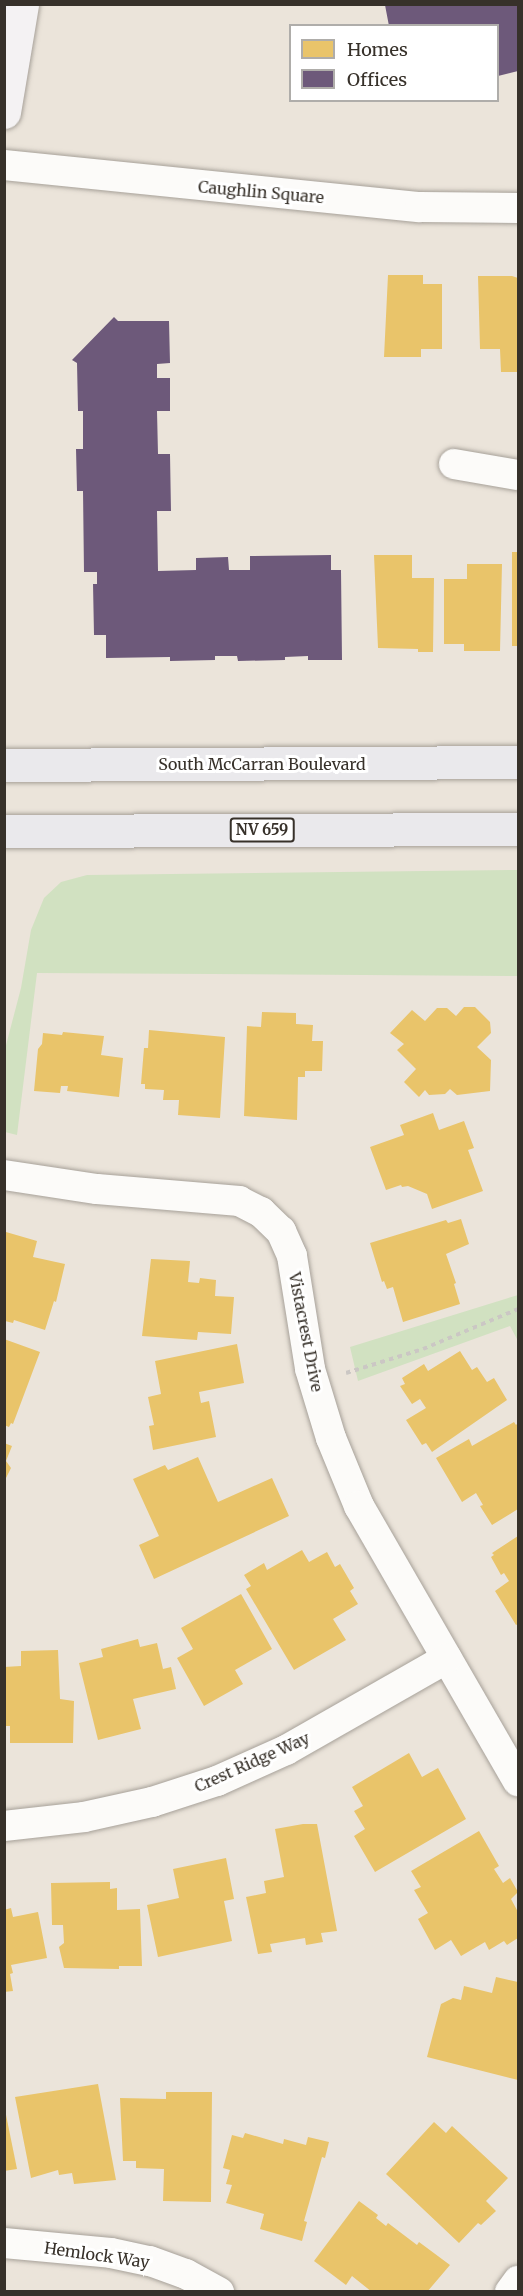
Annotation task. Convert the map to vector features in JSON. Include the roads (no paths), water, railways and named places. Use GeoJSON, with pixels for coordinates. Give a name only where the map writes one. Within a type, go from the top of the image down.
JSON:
{"type":"FeatureCollection","features":[{"type":"Feature","properties":{"kind":"main road","name":"South McCarran Boulevard"},"geometry":{"type":"LineString","coordinates":[[4,765],[519,762]]}},
{"type":"Feature","properties":{"kind":"main road","name":"NV 659"},"geometry":{"type":"LineString","coordinates":[[4,831],[519,829]]}},
{"type":"Feature","properties":{"kind":"street"},"geometry":{"type":"LineString","coordinates":[[4,112],[22,4]]}},
{"type":"Feature","properties":{"kind":"street","name":"Caughlin Square"},"geometry":{"type":"LineString","coordinates":[[4,165],[420,207],[519,208]]}},
{"type":"Feature","properties":{"kind":"street"},"geometry":{"type":"LineString","coordinates":[[454,464],[519,475]]}},
{"type":"Feature","properties":{"kind":"street","name":"Vistacrest Drive"},"geometry":{"type":"LineString","coordinates":[[4,1175],[97,1189],[218,1197],[238,1201],[261,1212],[281,1231],[292,1256],[314,1383],[331,1438],[359,1506],[519,1781]]}},
{"type":"Feature","properties":{"kind":"street","name":"Crest Ridge Way"},"geometry":{"type":"LineString","coordinates":[[4,1826],[84,1817],[152,1802],[217,1780],[286,1750],[447,1658]]}},
{"type":"Feature","properties":{"kind":"street","name":"Hemlock Way"},"geometry":{"type":"LineString","coordinates":[[4,2243],[111,2253],[150,2261],[186,2274],[219,2292]]}},
{"type":"Feature","properties":{"kind":"street"},"geometry":{"type":"LineString","coordinates":[[510,2292],[519,2281]]}}]}
